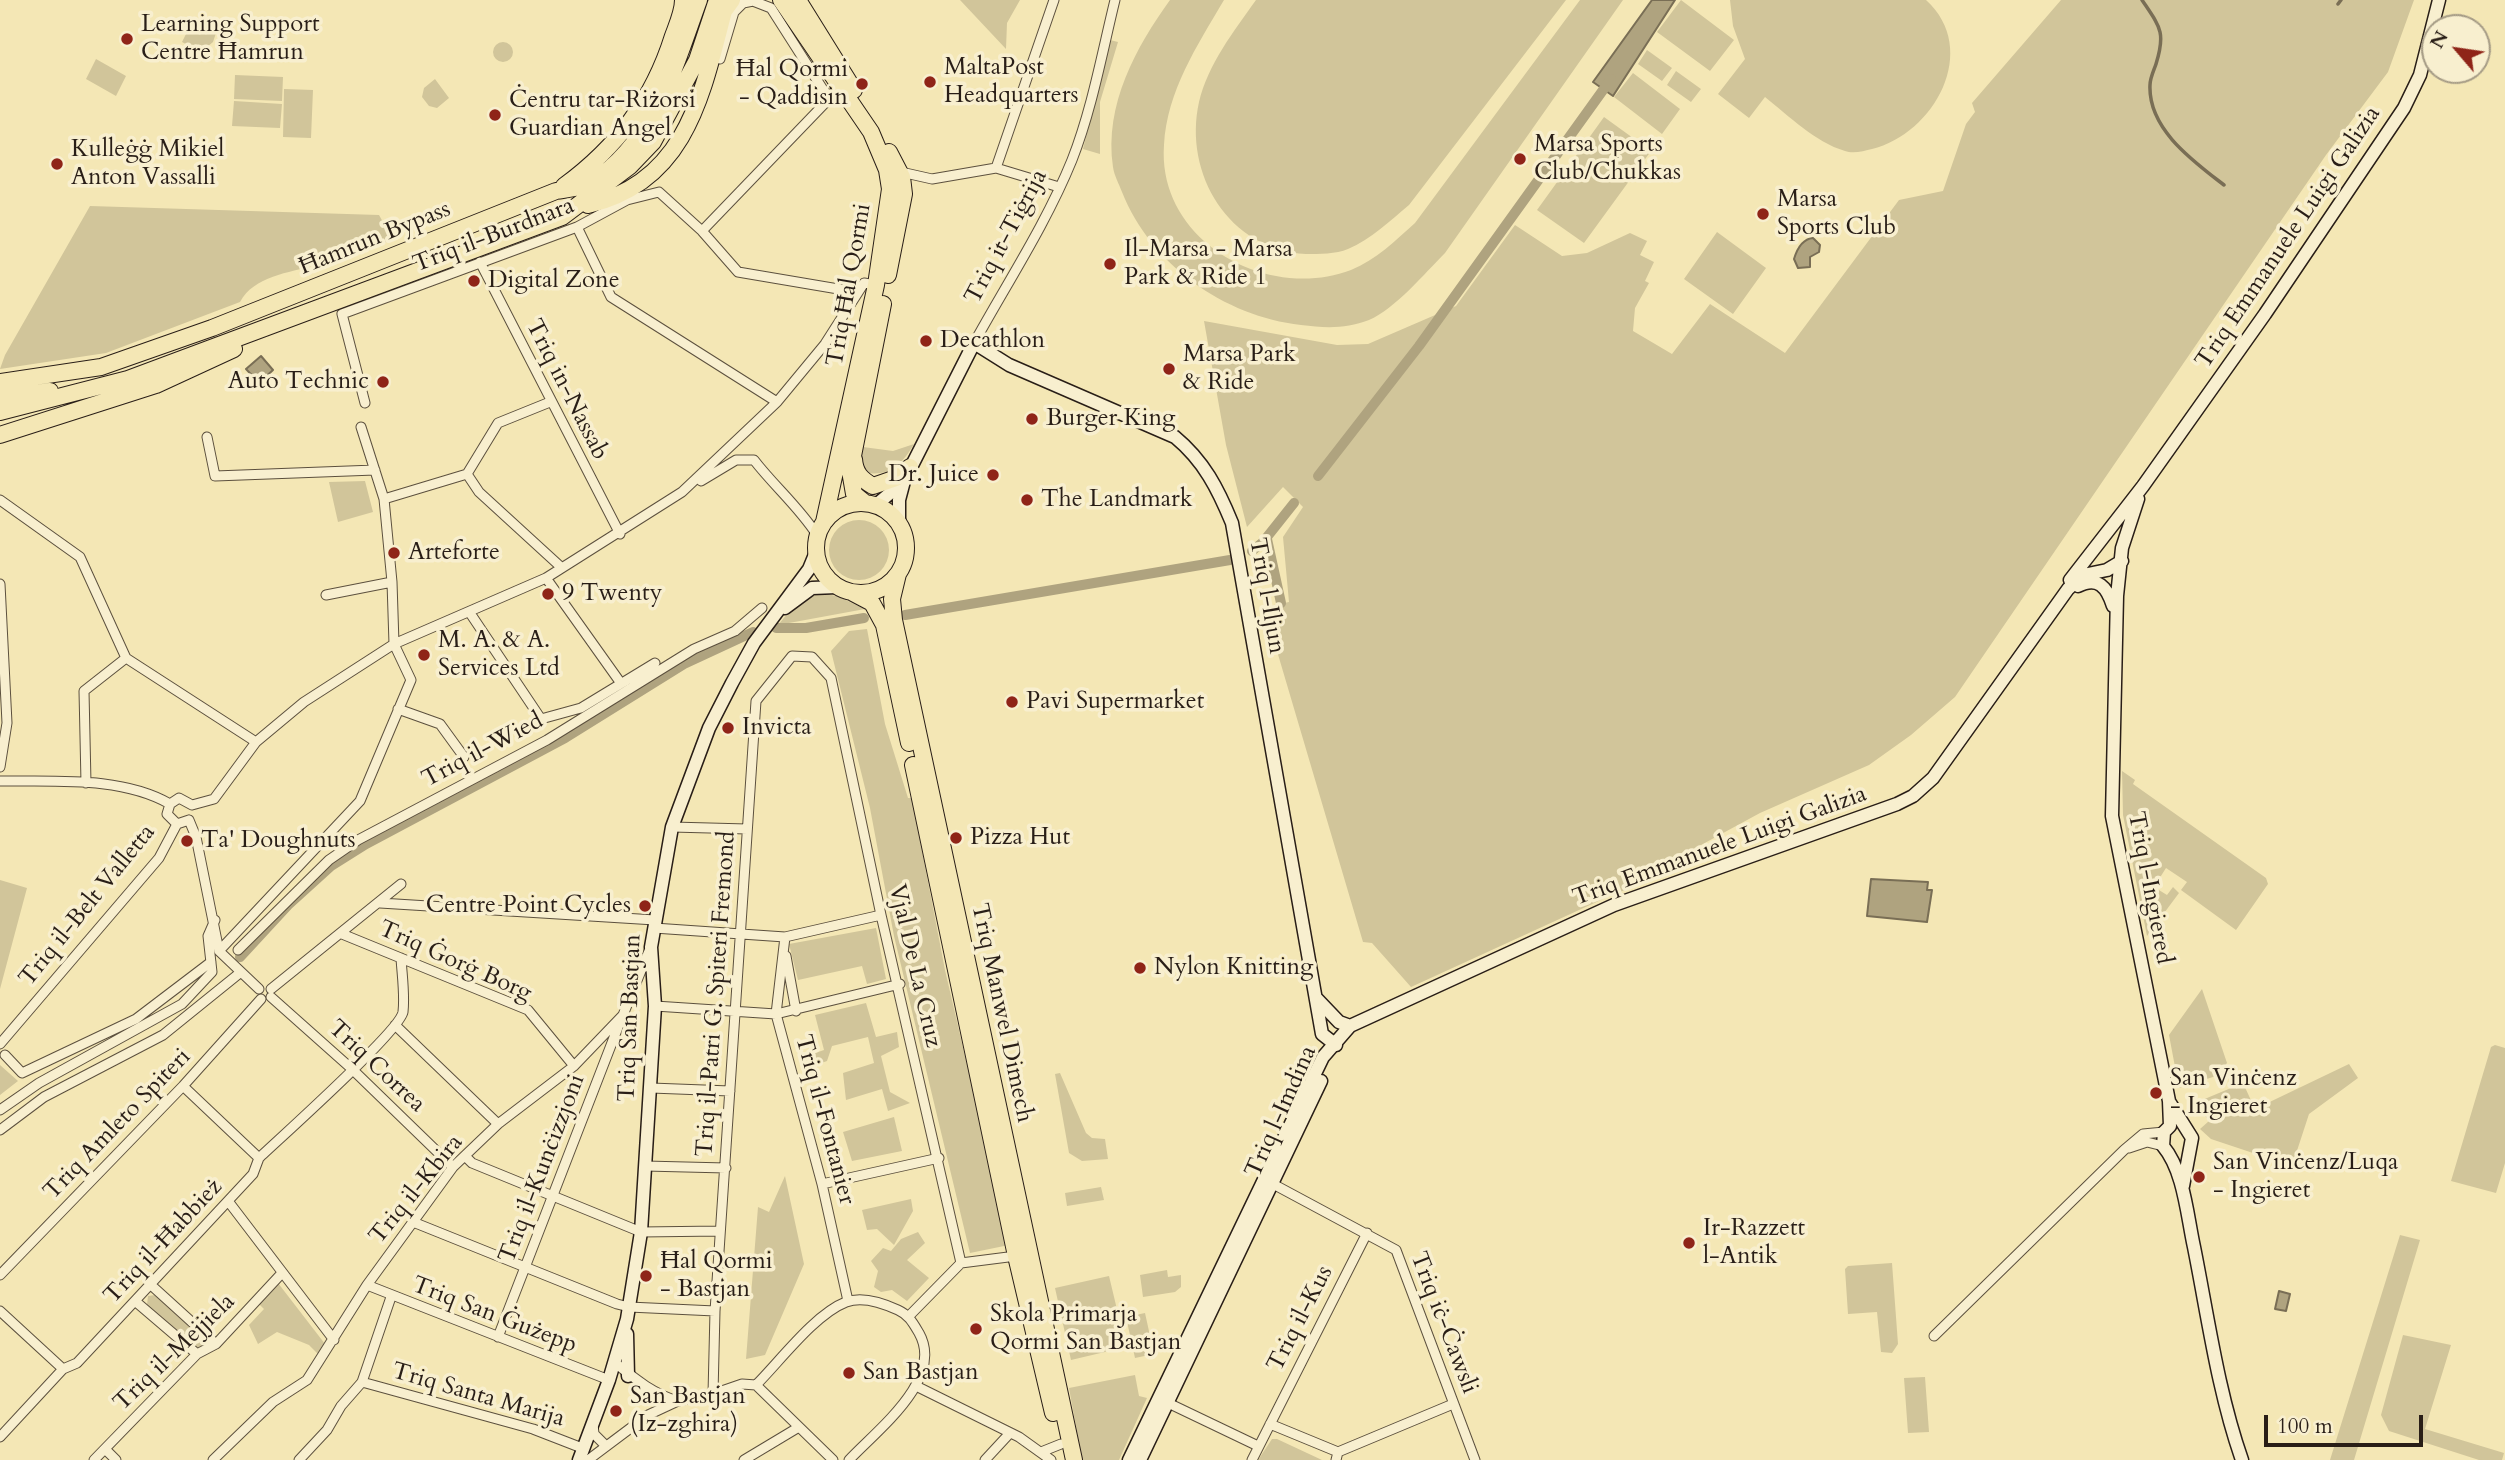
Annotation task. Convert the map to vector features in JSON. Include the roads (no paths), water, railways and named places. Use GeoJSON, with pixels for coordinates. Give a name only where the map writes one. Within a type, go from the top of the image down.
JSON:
{"type":"FeatureCollection","features":[{"type":"Feature","properties":{"kind":"highway","name":"Ħamrun Bypass"},"geometry":{"type":"LineString","coordinates":[[556,191],[587,169],[624,133],[648,97],[667,55],[683,0]]}},
{"type":"Feature","properties":{"kind":"highway","name":"Ħamrun Bypass"},"geometry":{"type":"LineString","coordinates":[[212,328],[556,191],[591,183],[635,143],[661,104],[699,0]]}},
{"type":"Feature","properties":{"kind":"highway","name":"Ħamrun Bypass"},"geometry":{"type":"LineString","coordinates":[[308,312],[562,218],[578,208],[630,166],[653,142],[697,60],[717,0]]}},
{"type":"Feature","properties":{"kind":"highway","name":"Ħamrun Bypass"},"geometry":{"type":"LineString","coordinates":[[578,208],[597,203],[638,184],[669,159],[702,96],[724,11],[732,0]]}},
{"type":"Feature","properties":{"kind":"highway","name":"Triq Ħal Qormi"},"geometry":{"type":"LineString","coordinates":[[781,0],[871,132],[887,170],[889,207],[876,285],[819,536]]}},
{"type":"Feature","properties":{"kind":"highway","name":"Triq Ħal Qormi"},"geometry":{"type":"LineString","coordinates":[[798,0],[838,60],[899,171],[904,194],[853,453],[850,483],[854,494],[870,503]]}},
{"type":"Feature","properties":{"kind":"highway"},"geometry":{"type":"LineString","coordinates":[[0,412],[128,379],[308,312]]}},
{"type":"Feature","properties":{"kind":"highway"},"geometry":{"type":"LineString","coordinates":[[0,435],[156,385],[308,312]]}},
{"type":"Feature","properties":{"kind":"highway"},"geometry":{"type":"LineString","coordinates":[[0,382],[101,367],[212,328]]}},
{"type":"Feature","properties":{"kind":"highway"},"geometry":{"type":"LineString","coordinates":[[5,398],[101,380],[172,353],[212,328]]}},
{"type":"Feature","properties":{"kind":"highway"},"geometry":{"type":"LineString","coordinates":[[853,453],[854,469],[862,480],[873,486],[907,474]]}},
{"type":"Feature","properties":{"kind":"highway"},"geometry":{"type":"LineString","coordinates":[[870,503],[899,522],[907,548],[898,574],[878,590],[853,593],[837,587],[819,565],[819,536],[842,507],[870,503]]}},
{"type":"Feature","properties":{"kind":"highway","name":"Triq Manwel Dimech"},"geometry":{"type":"LineString","coordinates":[[898,574],[892,599],[894,620],[1074,1460]]}},
{"type":"Feature","properties":{"kind":"highway","name":"Triq Manwel Dimech"},"geometry":{"type":"LineString","coordinates":[[853,593],[872,603],[884,625],[1016,1256],[1062,1452]]}},
{"type":"Feature","properties":{"kind":"main road","name":"Triq Emmanuele Luigi Galizia"},"geometry":{"type":"LineString","coordinates":[[1336,1045],[1350,1026],[1614,905],[1897,804],[1913,796],[1933,778],[2034,637],[2066,584],[2100,563],[2102,540],[2265,314],[2403,108],[2420,75],[2439,0]]}},
{"type":"Feature","properties":{"kind":"main road","name":"Triq it-Tiġrija"},"geometry":{"type":"LineString","coordinates":[[899,522],[899,500],[907,474],[974,343]]}},
{"type":"Feature","properties":{"kind":"main road","name":"Triq l-Iljun"},"geometry":{"type":"LineString","coordinates":[[974,343],[1009,365],[1101,402],[1175,437],[1195,454],[1219,494],[1232,523],[1322,1034],[1336,1045]]}},
{"type":"Feature","properties":{"kind":"main road","name":"Triq it-Tiġrija"},"geometry":{"type":"LineString","coordinates":[[870,503],[907,474]]}},
{"type":"Feature","properties":{"kind":"main road","name":"Triq Emmanuele Luigi Galizia"},"geometry":{"type":"LineString","coordinates":[[2122,554],[2143,486]]}},
{"type":"Feature","properties":{"kind":"main road","name":"Triq San Bastjan"},"geometry":{"type":"LineString","coordinates":[[621,1368],[641,1232],[655,1006],[650,947],[672,827],[709,728],[754,643],[809,569],[819,536]]}},
{"type":"Feature","properties":{"kind":"main road"},"geometry":{"type":"LineString","coordinates":[[2100,563],[2122,554],[2112,541],[2102,540]]}},
{"type":"Feature","properties":{"kind":"main road","name":"Triq l-Ingiered"},"geometry":{"type":"LineString","coordinates":[[2122,554],[2117,596],[2112,816],[2169,1101],[2166,1140],[2182,1189],[2226,1403],[2242,1460]]}},
{"type":"Feature","properties":{"kind":"main road","name":"Triq l-Ingiered"},"geometry":{"type":"LineString","coordinates":[[2100,563],[2117,596]]}},
{"type":"Feature","properties":{"kind":"main road"},"geometry":{"type":"LineString","coordinates":[[2034,637],[2078,586],[2089,581],[2101,583],[2109,592],[2118,619]]}},
{"type":"Feature","properties":{"kind":"main road","name":"Triq San Bastjan"},"geometry":{"type":"LineString","coordinates":[[774,617],[812,588],[837,587]]}},
{"type":"Feature","properties":{"kind":"main road"},"geometry":{"type":"LineString","coordinates":[[1317,999],[1339,1022],[1350,1026]]}},
{"type":"Feature","properties":{"kind":"main road","name":"Triq l-Imdina"},"geometry":{"type":"LineString","coordinates":[[1140,1460],[1273,1184],[1336,1045]]}},
{"type":"Feature","properties":{"kind":"main road","name":"Triq l-Imdina"},"geometry":{"type":"LineString","coordinates":[[1129,1460],[1323,1057],[1336,1045]]}},
{"type":"Feature","properties":{"kind":"main road","name":"Triq l-Ingiered"},"geometry":{"type":"LineString","coordinates":[[2169,1101],[2192,1138],[2182,1189]]}},
{"type":"Feature","properties":{"kind":"main road"},"geometry":{"type":"LineString","coordinates":[[2185,1127],[2166,1140],[2187,1154]]}},
{"type":"Feature","properties":{"kind":"main road","name":"Triq San Bastjan"},"geometry":{"type":"LineString","coordinates":[[583,1456],[593,1419],[609,1380],[621,1368],[628,1346],[628,1313]]}},
{"type":"Feature","properties":{"kind":"street","name":"Triq it-Tiġrija"},"geometry":{"type":"LineString","coordinates":[[974,343],[1059,187],[1089,107],[1115,0]]}},
{"type":"Feature","properties":{"kind":"street"},"geometry":{"type":"LineString","coordinates":[[996,168],[1051,1]]}},
{"type":"Feature","properties":{"kind":"street"},"geometry":{"type":"LineString","coordinates":[[720,59],[734,12],[743,3],[763,4],[771,8],[830,99],[702,231],[737,272],[856,292]]}},
{"type":"Feature","properties":{"kind":"street"},"geometry":{"type":"LineString","coordinates":[[899,171],[932,179],[996,168],[1059,187]]}},
{"type":"Feature","properties":{"kind":"street","name":"Triq il-Burdnara"},"geometry":{"type":"LineString","coordinates":[[365,403],[342,314],[577,227],[627,200],[659,192],[702,231]]}},
{"type":"Feature","properties":{"kind":"street"},"geometry":{"type":"LineString","coordinates":[[577,227],[611,297],[777,402]]}},
{"type":"Feature","properties":{"kind":"street","name":"Triq in-Nassab"},"geometry":{"type":"LineString","coordinates":[[480,262],[620,534]]}},
{"type":"Feature","properties":{"kind":"street"},"geometry":{"type":"LineString","coordinates":[[682,492],[777,402],[825,344],[863,284],[876,285]]}},
{"type":"Feature","properties":{"kind":"street"},"geometry":{"type":"LineString","coordinates":[[384,499],[467,474],[498,424],[550,402]]}},
{"type":"Feature","properties":{"kind":"street"},"geometry":{"type":"LineString","coordinates":[[219,951],[360,802],[411,680],[394,644],[392,582],[384,499],[361,427]]}},
{"type":"Feature","properties":{"kind":"street"},"geometry":{"type":"LineString","coordinates":[[207,437],[215,476],[375,470]]}},
{"type":"Feature","properties":{"kind":"street"},"geometry":{"type":"LineString","coordinates":[[192,805],[214,799],[256,742],[310,698],[394,644],[546,579],[736,460],[754,460],[772,484],[803,513],[819,536]]}},
{"type":"Feature","properties":{"kind":"street"},"geometry":{"type":"LineString","coordinates":[[467,474],[478,492],[562,568]]}},
{"type":"Feature","properties":{"kind":"street"},"geometry":{"type":"LineString","coordinates":[[0,500],[80,557],[126,658],[256,742]]}},
{"type":"Feature","properties":{"kind":"street"},"geometry":{"type":"LineString","coordinates":[[546,579],[620,682]]}},
{"type":"Feature","properties":{"kind":"street"},"geometry":{"type":"LineString","coordinates":[[326,595],[392,582]]}},
{"type":"Feature","properties":{"kind":"street"},"geometry":{"type":"LineString","coordinates":[[0,584],[7,723],[0,767]]}},
{"type":"Feature","properties":{"kind":"street","name":"Triq il-Wied"},"geometry":{"type":"LineString","coordinates":[[238,950],[329,860],[358,840],[547,740],[694,649],[735,631],[762,608]]}},
{"type":"Feature","properties":{"kind":"street"},"geometry":{"type":"LineString","coordinates":[[470,613],[541,719],[581,708],[620,682],[656,663]]}},
{"type":"Feature","properties":{"kind":"street","name":"Triq il-Patri G. Spiteri Fremond"},"geometry":{"type":"LineString","coordinates":[[713,1394],[715,1311],[756,701],[792,656],[812,657],[831,678]]}},
{"type":"Feature","properties":{"kind":"street"},"geometry":{"type":"LineString","coordinates":[[86,783],[84,691],[126,658]]}},
{"type":"Feature","properties":{"kind":"street","name":"Vjal De La Cruz"},"geometry":{"type":"LineString","coordinates":[[831,678],[881,915],[900,984],[940,1157],[961,1263]]}},
{"type":"Feature","properties":{"kind":"street"},"geometry":{"type":"LineString","coordinates":[[398,709],[440,724],[464,757]]}},
{"type":"Feature","properties":{"kind":"street"},"geometry":{"type":"LineString","coordinates":[[0,781],[86,783],[150,793],[170,804]]}},
{"type":"Feature","properties":{"kind":"street","name":"Triq il-Belt Valletta"},"geometry":{"type":"LineString","coordinates":[[0,1044],[159,858],[177,824],[189,820],[192,805],[179,798],[170,804],[167,814],[177,824]]}},
{"type":"Feature","properties":{"kind":"street"},"geometry":{"type":"LineString","coordinates":[[189,820],[215,919],[219,951]]}},
{"type":"Feature","properties":{"kind":"street"},"geometry":{"type":"LineString","coordinates":[[672,827],[747,829]]}},
{"type":"Feature","properties":{"kind":"street","name":"Triq Amleto Spiteri"},"geometry":{"type":"LineString","coordinates":[[0,1275],[184,1086],[266,994],[401,884]]}},
{"type":"Feature","properties":{"kind":"street"},"geometry":{"type":"LineString","coordinates":[[380,903],[785,937],[881,915]]}},
{"type":"Feature","properties":{"kind":"street"},"geometry":{"type":"LineString","coordinates":[[0,1110],[39,1083],[183,1004],[212,972],[208,936],[215,919]]}},
{"type":"Feature","properties":{"kind":"street","name":"Triq Ġorġ Borg"},"geometry":{"type":"LineString","coordinates":[[342,934],[528,1010],[575,1066]]}},
{"type":"Feature","properties":{"kind":"street","name":"Triq il-Fontanier"},"geometry":{"type":"LineString","coordinates":[[785,937],[776,1014],[822,1184],[848,1301]]}},
{"type":"Feature","properties":{"kind":"street","name":"Triq il-Kbira"},"geometry":{"type":"LineString","coordinates":[[217,1458],[273,1402],[307,1380],[367,1285],[453,1167],[498,1124],[575,1066],[623,1015],[650,947]]}},
{"type":"Feature","properties":{"kind":"street","name":"Triq il-Fontanier"},"geometry":{"type":"LineString","coordinates":[[784,948],[796,1012]]}},
{"type":"Feature","properties":{"kind":"street","name":"Triq Correa"},"geometry":{"type":"LineString","coordinates":[[219,951],[353,1070],[453,1167]]}},
{"type":"Feature","properties":{"kind":"street"},"geometry":{"type":"LineString","coordinates":[[401,958],[403,1015],[395,1025],[498,1124]]}},
{"type":"Feature","properties":{"kind":"street"},"geometry":{"type":"LineString","coordinates":[[5,1055],[22,1073],[136,1019],[211,962]]}},
{"type":"Feature","properties":{"kind":"street"},"geometry":{"type":"LineString","coordinates":[[0,1130],[44,1097],[163,1035],[241,972]]}},
{"type":"Feature","properties":{"kind":"street"},"geometry":{"type":"LineString","coordinates":[[655,1006],[776,1014],[796,1012],[900,984]]}},
{"type":"Feature","properties":{"kind":"street","name":"Triq il-Kunċizzjoni"},"geometry":{"type":"LineString","coordinates":[[498,1336],[623,1015]]}},
{"type":"Feature","properties":{"kind":"street","name":"Triq il-Ħabbież"},"geometry":{"type":"LineString","coordinates":[[0,1437],[63,1369],[77,1363],[151,1284],[253,1174],[259,1158],[353,1070],[395,1025]]}},
{"type":"Feature","properties":{"kind":"street"},"geometry":{"type":"LineString","coordinates":[[184,1086],[259,1158]]}},
{"type":"Feature","properties":{"kind":"street"},"geometry":{"type":"LineString","coordinates":[[650,1087],[730,1091]]}},
{"type":"Feature","properties":{"kind":"street"},"geometry":{"type":"LineString","coordinates":[[1934,1336],[2124,1150],[2147,1142],[2166,1140]]}},
{"type":"Feature","properties":{"kind":"street"},"geometry":{"type":"LineString","coordinates":[[464,1156],[472,1163],[641,1232],[720,1231]]}},
{"type":"Feature","properties":{"kind":"street"},"geometry":{"type":"LineString","coordinates":[[822,1184],[940,1157]]}},
{"type":"Feature","properties":{"kind":"street"},"geometry":{"type":"LineString","coordinates":[[645,1166],[726,1168]]}},
{"type":"Feature","properties":{"kind":"street","name":"Triq iċ-Ċawsli"},"geometry":{"type":"LineString","coordinates":[[1273,1184],[1396,1250],[1475,1460]]}},
{"type":"Feature","properties":{"kind":"street"},"geometry":{"type":"LineString","coordinates":[[228,1201],[334,1340]]}},
{"type":"Feature","properties":{"kind":"street"},"geometry":{"type":"LineString","coordinates":[[413,1222],[526,1266],[628,1313],[715,1311]]}},
{"type":"Feature","properties":{"kind":"street","name":"Triq il-Kus"},"geometry":{"type":"LineString","coordinates":[[1251,1460],[1367,1233]]}},
{"type":"Feature","properties":{"kind":"street"},"geometry":{"type":"LineString","coordinates":[[909,1316],[961,1263],[1016,1256]]}},
{"type":"Feature","properties":{"kind":"street","name":"Triq il-Mejjiela"},"geometry":{"type":"LineString","coordinates":[[94,1460],[197,1354],[216,1344],[282,1273]]}},
{"type":"Feature","properties":{"kind":"street"},"geometry":{"type":"LineString","coordinates":[[151,1284],[216,1344]]}},
{"type":"Feature","properties":{"kind":"street","name":"Triq San Ġużepp"},"geometry":{"type":"LineString","coordinates":[[367,1285],[391,1297],[609,1380]]}},
{"type":"Feature","properties":{"kind":"street"},"geometry":{"type":"LineString","coordinates":[[299,1460],[327,1430],[341,1406],[362,1382],[391,1297]]}},
{"type":"Feature","properties":{"kind":"street"},"geometry":{"type":"LineString","coordinates":[[756,1385],[826,1314],[848,1301],[872,1300],[909,1316],[921,1338],[923,1367],[918,1387],[849,1460]]}},
{"type":"Feature","properties":{"kind":"street"},"geometry":{"type":"LineString","coordinates":[[135,1301],[197,1354]]}},
{"type":"Feature","properties":{"kind":"street"},"geometry":{"type":"LineString","coordinates":[[0,1311],[63,1369]]}},
{"type":"Feature","properties":{"kind":"street"},"geometry":{"type":"LineString","coordinates":[[621,1368],[664,1397],[678,1401]]}},
{"type":"Feature","properties":{"kind":"street","name":"Triq Santa Marija"},"geometry":{"type":"LineString","coordinates":[[362,1382],[533,1429],[583,1456]]}},
{"type":"Feature","properties":{"kind":"street"},"geometry":{"type":"LineString","coordinates":[[583,1456],[605,1445],[648,1415],[678,1401],[713,1394],[742,1384],[756,1385],[833,1460]]}},
{"type":"Feature","properties":{"kind":"street"},"geometry":{"type":"LineString","coordinates":[[918,1387],[1010,1433],[1051,1460]]}},
{"type":"Feature","properties":{"kind":"street"},"geometry":{"type":"LineString","coordinates":[[1166,1402],[1258,1446]]}},
{"type":"Feature","properties":{"kind":"street"},"geometry":{"type":"LineString","coordinates":[[1270,1424],[1337,1456],[1453,1404]]}},
{"type":"Feature","properties":{"kind":"street"},"geometry":{"type":"LineString","coordinates":[[593,1419],[594,1434],[605,1445]]}},
{"type":"Feature","properties":{"kind":"street"},"geometry":{"type":"LineString","coordinates":[[744,1460],[799,1427]]}},
{"type":"Feature","properties":{"kind":"street"},"geometry":{"type":"LineString","coordinates":[[985,1460],[1010,1433]]}},
{"type":"Feature","properties":{"kind":"street"},"geometry":{"type":"LineString","coordinates":[[105,1449],[116,1460]]}},
{"type":"Feature","properties":{"kind":"street"},"geometry":{"type":"LineString","coordinates":[[1041,1452],[1062,1452]]}},
{"type":"Feature","properties":{"kind":"waterway"},"geometry":{"type":"LineString","coordinates":[[2142,0],[2157,24],[2161,37],[2150,85],[2156,116],[2164,130],[2186,154],[2224,185]]}},
{"type":"Feature","properties":{"kind":"waterway"},"geometry":{"type":"LineString","coordinates":[[2338,4],[2341,0]]}},
{"type":"Feature","properties":{"kind":"waterway"},"geometry":{"type":"LineString","coordinates":[[1318,476],[1419,346],[1611,79]]}},
{"type":"Feature","properties":{"kind":"waterway"},"geometry":{"type":"LineString","coordinates":[[1252,551],[1263,542],[1294,503]]}},
{"type":"Feature","properties":{"kind":"waterway"},"geometry":{"type":"LineString","coordinates":[[1267,539],[1281,603]]}},
{"type":"Feature","properties":{"kind":"waterway"},"geometry":{"type":"LineString","coordinates":[[905,615],[1230,560]]}},
{"type":"Feature","properties":{"kind":"waterway"},"geometry":{"type":"LineString","coordinates":[[776,628],[806,628],[864,618]]}},
{"type":"Feature","properties":{"kind":"waterway"},"geometry":{"type":"LineString","coordinates":[[240,957],[288,905],[331,866],[366,844],[565,738],[684,664],[753,632]]}},
{"type":"Feature","properties":{"kind":"place","name":"Learning Support Centre Ħamrun"},"geometry":{"type":"Point","coordinates":[127,39]}},
{"type":"Feature","properties":{"kind":"place","name":"MaltaPost Headquarters"},"geometry":{"type":"Point","coordinates":[930,82]}},
{"type":"Feature","properties":{"kind":"place","name":"Ħal Qormi - Qaddisin"},"geometry":{"type":"Point","coordinates":[862,84]}},
{"type":"Feature","properties":{"kind":"place","name":"Ċentru tar-Riżorsi Guardian Angel"},"geometry":{"type":"Point","coordinates":[495,115]}},
{"type":"Feature","properties":{"kind":"place","name":"Marsa Sports Club/Chukkas"},"geometry":{"type":"Point","coordinates":[1520,159]}},
{"type":"Feature","properties":{"kind":"place","name":"Kulleġġ Mikiel Anton Vassalli"},"geometry":{"type":"Point","coordinates":[57,164]}},
{"type":"Feature","properties":{"kind":"place","name":"Marsa Sports Club"},"geometry":{"type":"Point","coordinates":[1763,214]}},
{"type":"Feature","properties":{"kind":"place","name":"Il-Marsa - Marsa Park & Ride 1"},"geometry":{"type":"Point","coordinates":[1110,264]}},
{"type":"Feature","properties":{"kind":"place","name":"Digital Zone"},"geometry":{"type":"Point","coordinates":[474,281]}},
{"type":"Feature","properties":{"kind":"place","name":"Decathlon"},"geometry":{"type":"Point","coordinates":[926,341]}},
{"type":"Feature","properties":{"kind":"place","name":"Marsa Park & Ride"},"geometry":{"type":"Point","coordinates":[1169,369]}},
{"type":"Feature","properties":{"kind":"place","name":"Auto Technic"},"geometry":{"type":"Point","coordinates":[383,382]}},
{"type":"Feature","properties":{"kind":"place","name":"Burger King"},"geometry":{"type":"Point","coordinates":[1032,419]}},
{"type":"Feature","properties":{"kind":"place","name":"Dr. Juice"},"geometry":{"type":"Point","coordinates":[993,475]}},
{"type":"Feature","properties":{"kind":"place","name":"The Landmark"},"geometry":{"type":"Point","coordinates":[1027,500]}},
{"type":"Feature","properties":{"kind":"place","name":"Arteforte"},"geometry":{"type":"Point","coordinates":[394,553]}},
{"type":"Feature","properties":{"kind":"place","name":"9 Twenty"},"geometry":{"type":"Point","coordinates":[548,594]}},
{"type":"Feature","properties":{"kind":"place","name":"M. A. & A. Services Ltd"},"geometry":{"type":"Point","coordinates":[424,655]}},
{"type":"Feature","properties":{"kind":"place","name":"Pavi Supermarket"},"geometry":{"type":"Point","coordinates":[1012,702]}},
{"type":"Feature","properties":{"kind":"place","name":"Invicta"},"geometry":{"type":"Point","coordinates":[728,728]}},
{"type":"Feature","properties":{"kind":"place","name":"Pizza Hut"},"geometry":{"type":"Point","coordinates":[956,838]}},
{"type":"Feature","properties":{"kind":"place","name":"Ta' Doughnuts"},"geometry":{"type":"Point","coordinates":[187,841]}},
{"type":"Feature","properties":{"kind":"place","name":"Centre Point Cycles"},"geometry":{"type":"Point","coordinates":[645,906]}},
{"type":"Feature","properties":{"kind":"place","name":"Nylon Knitting"},"geometry":{"type":"Point","coordinates":[1140,968]}},
{"type":"Feature","properties":{"kind":"place","name":"San Vinċenz - Ingieret"},"geometry":{"type":"Point","coordinates":[2156,1093]}},
{"type":"Feature","properties":{"kind":"place","name":"San Vinċenz/Luqa - Ingieret"},"geometry":{"type":"Point","coordinates":[2199,1177]}},
{"type":"Feature","properties":{"kind":"place","name":"Ir-Razzett l-Antik"},"geometry":{"type":"Point","coordinates":[1689,1243]}},
{"type":"Feature","properties":{"kind":"place","name":"Ħal Qormi - Bastjan"},"geometry":{"type":"Point","coordinates":[646,1276]}},
{"type":"Feature","properties":{"kind":"place","name":"Skola Primarja Qormi San Bastjan"},"geometry":{"type":"Point","coordinates":[976,1329]}},
{"type":"Feature","properties":{"kind":"place","name":"San Bastjan"},"geometry":{"type":"Point","coordinates":[849,1373]}},
{"type":"Feature","properties":{"kind":"place","name":"San Bastjan (Iz-zghira)"},"geometry":{"type":"Point","coordinates":[616,1411]}}]}
